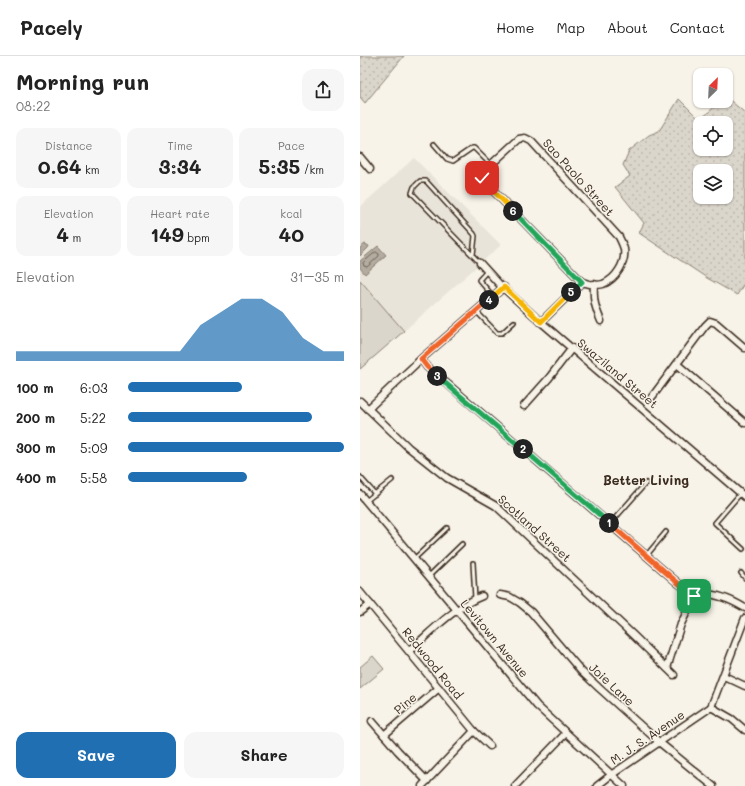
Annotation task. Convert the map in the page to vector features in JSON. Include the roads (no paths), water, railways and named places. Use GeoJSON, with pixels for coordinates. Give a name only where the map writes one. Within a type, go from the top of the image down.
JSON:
{"type":"FeatureCollection","features":[{"type":"Feature","properties":{"kind":"street","name":"Sao Paolo Street"},"geometry":{"type":"LineString","coordinates":[[525,138],[531,141],[619,237],[624,248],[624,258],[620,269],[612,279],[602,284],[582,282],[483,180],[483,173],[519,139],[525,138]]}},
{"type":"Feature","properties":{"kind":"street"},"geometry":{"type":"LineString","coordinates":[[360,158],[370,169]]}},
{"type":"Feature","properties":{"kind":"street","name":"Swaziland Street"},"geometry":{"type":"LineString","coordinates":[[480,263],[541,322],[743,494]]}},
{"type":"Feature","properties":{"kind":"street"},"geometry":{"type":"LineString","coordinates":[[541,322],[582,282]]}},
{"type":"Feature","properties":{"kind":"street"},"geometry":{"type":"LineString","coordinates":[[594,284],[593,296],[601,321]]}},
{"type":"Feature","properties":{"kind":"street"},"geometry":{"type":"LineString","coordinates":[[368,409],[421,359],[504,287]]}},
{"type":"Feature","properties":{"kind":"street"},"geometry":{"type":"LineString","coordinates":[[652,397],[710,322],[716,323],[745,348]]}},
{"type":"Feature","properties":{"kind":"street"},"geometry":{"type":"LineString","coordinates":[[524,406],[549,378],[572,348]]}},
{"type":"Feature","properties":{"kind":"street"},"geometry":{"type":"LineString","coordinates":[[421,359],[427,367],[694,596]]}},
{"type":"Feature","properties":{"kind":"street"},"geometry":{"type":"LineString","coordinates":[[677,364],[745,423]]}},
{"type":"Feature","properties":{"kind":"street","name":"Scotland Street"},"geometry":{"type":"LineString","coordinates":[[360,401],[408,446],[447,478],[496,506],[674,675]]}},
{"type":"Feature","properties":{"kind":"street","name":"Levitown Avenue"},"geometry":{"type":"LineString","coordinates":[[360,494],[537,706],[624,786]]}},
{"type":"Feature","properties":{"kind":"street","name":"Redwood Road"},"geometry":{"type":"LineString","coordinates":[[360,592],[474,731],[490,746]]}},
{"type":"Feature","properties":{"kind":"street"},"geometry":{"type":"LineString","coordinates":[[694,596],[703,594],[729,598],[745,608]]}},
{"type":"Feature","properties":{"kind":"street","name":"Joie Lane"},"geometry":{"type":"LineString","coordinates":[[500,595],[510,597],[531,612],[582,671],[659,742],[712,786]]}},
{"type":"Feature","properties":{"kind":"street"},"geometry":{"type":"LineString","coordinates":[[409,651],[457,610],[482,596]]}},
{"type":"Feature","properties":{"kind":"street"},"geometry":{"type":"LineString","coordinates":[[666,668],[681,624],[694,596]]}},
{"type":"Feature","properties":{"kind":"street"},"geometry":{"type":"LineString","coordinates":[[360,612],[370,604]]}},
{"type":"Feature","properties":{"kind":"street"},"geometry":{"type":"LineString","coordinates":[[744,621],[711,707],[732,719],[745,730]]}},
{"type":"Feature","properties":{"kind":"street"},"geometry":{"type":"LineString","coordinates":[[724,676],[745,686]]}},
{"type":"Feature","properties":{"kind":"street","name":"Pine"},"geometry":{"type":"LineString","coordinates":[[384,735],[439,688]]}},
{"type":"Feature","properties":{"kind":"street","name":"M. J. S. Avenue"},"geometry":{"type":"LineString","coordinates":[[597,786],[711,707]]}},
{"type":"Feature","properties":{"kind":"street"},"geometry":{"type":"LineString","coordinates":[[372,721],[424,784],[474,731]]}},
{"type":"Feature","properties":{"kind":"street"},"geometry":{"type":"LineString","coordinates":[[515,786],[566,732]]}},
{"type":"Feature","properties":{"kind":"lane"},"geometry":{"type":"LineString","coordinates":[[434,144],[448,159],[453,161],[474,148],[491,165]]}},
{"type":"Feature","properties":{"kind":"lane"},"geometry":{"type":"LineString","coordinates":[[473,256],[474,234],[426,181],[420,181],[414,187],[412,193],[466,249],[473,256],[480,263]]}},
{"type":"Feature","properties":{"kind":"lane"},"geometry":{"type":"LineString","coordinates":[[487,271],[479,280],[493,296]]}},
{"type":"Feature","properties":{"kind":"lane"},"geometry":{"type":"LineString","coordinates":[[476,311],[497,333],[502,334],[514,322]]}},
{"type":"Feature","properties":{"kind":"lane"},"geometry":{"type":"LineString","coordinates":[[360,477],[375,494]]}},
{"type":"Feature","properties":{"kind":"lane"},"geometry":{"type":"LineString","coordinates":[[366,501],[392,480]]}},
{"type":"Feature","properties":{"kind":"lane"},"geometry":{"type":"LineString","coordinates":[[610,524],[646,483]]}},
{"type":"Feature","properties":{"kind":"lane"},"geometry":{"type":"LineString","coordinates":[[743,494],[715,523],[743,549]]}},
{"type":"Feature","properties":{"kind":"lane"},"geometry":{"type":"LineString","coordinates":[[414,559],[447,528]]}},
{"type":"Feature","properties":{"kind":"lane"},"geometry":{"type":"LineString","coordinates":[[646,556],[666,532]]}},
{"type":"Feature","properties":{"kind":"lane"},"geometry":{"type":"LineString","coordinates":[[429,577],[462,544]]}},
{"type":"Feature","properties":{"kind":"lane"},"geometry":{"type":"LineString","coordinates":[[473,563],[475,599]]}},
{"type":"Feature","properties":{"kind":"lane"},"geometry":{"type":"LineString","coordinates":[[741,573],[745,578]]}},
{"type":"Feature","properties":{"kind":"water"},"geometry":{"type":"Polygon","coordinates":[[[365,244],[369,246],[360,256],[360,248],[365,244]]]}},
{"type":"Feature","properties":{"kind":"water"},"geometry":{"type":"Polygon","coordinates":[[[378,246],[386,255],[365,274],[360,268],[360,261],[378,246]]]}},
{"type":"Feature","properties":{"kind":"district","name":"Better Living"},"geometry":{"type":"Point","coordinates":[646,479]}}]}
